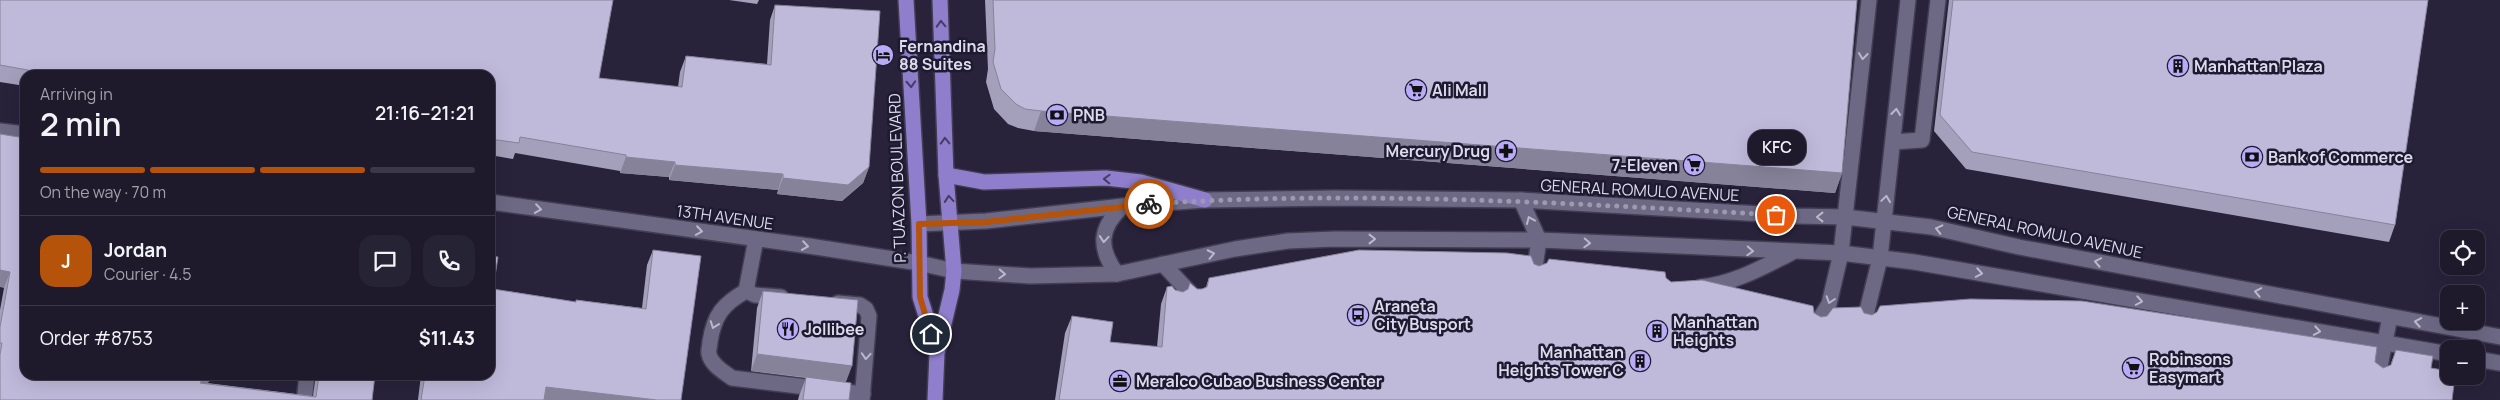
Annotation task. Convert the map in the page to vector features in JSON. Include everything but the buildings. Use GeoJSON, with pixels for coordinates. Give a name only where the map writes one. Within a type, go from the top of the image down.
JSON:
{"type":"FeatureCollection","features":[{"type":"Feature","properties":{"kind":"main road","name":"P. TUAZON BOULEVARD"},"geometry":{"type":"LineString","coordinates":[[906,0],[919,224],[918,263],[920,297],[937,352]]}},
{"type":"Feature","properties":{"kind":"main road","name":"P. TUAZON BOULEVARD"},"geometry":{"type":"LineString","coordinates":[[934,400],[937,352],[952,290],[954,271],[946,175],[940,0]]}},
{"type":"Feature","properties":{"kind":"main road"},"geometry":{"type":"LineString","coordinates":[[946,175],[984,182],[1106,178],[1141,182],[1205,200]]}},
{"type":"Feature","properties":{"kind":"street"},"geometry":{"type":"LineString","coordinates":[[1816,325],[1829,304],[1841,253],[1869,0]]}},
{"type":"Feature","properties":{"kind":"street"},"geometry":{"type":"LineString","coordinates":[[1864,323],[1880,258],[1908,0]]}},
{"type":"Feature","properties":{"kind":"street"},"geometry":{"type":"LineString","coordinates":[[1893,142],[1922,140],[1938,0]]}},
{"type":"Feature","properties":{"kind":"street"},"geometry":{"type":"LineString","coordinates":[[0,131],[20,133]]}},
{"type":"Feature","properties":{"kind":"street","name":"GENERAL ROMULO AVENUE"},"geometry":{"type":"LineString","coordinates":[[919,224],[951,224],[1123,206],[1205,200],[1335,198],[1521,200],[1796,216],[1845,216],[1931,227],[2019,247],[2500,337]]}},
{"type":"Feature","properties":{"kind":"street"},"geometry":{"type":"LineString","coordinates":[[1521,200],[1538,240],[1534,274]]}},
{"type":"Feature","properties":{"kind":"street","name":"13TH AVENUE"},"geometry":{"type":"LineString","coordinates":[[495,203],[918,263],[954,271]]}},
{"type":"Feature","properties":{"kind":"street"},"geometry":{"type":"LineString","coordinates":[[1117,274],[1108,261],[1103,246],[1105,231],[1111,217],[1123,206]]}},
{"type":"Feature","properties":{"kind":"street"},"geometry":{"type":"LineString","coordinates":[[756,239],[746,291],[732,299],[720,310],[714,324],[708,354],[717,367],[732,378],[863,397],[869,316],[866,308],[860,305],[822,302]]}},
{"type":"Feature","properties":{"kind":"street"},"geometry":{"type":"LineString","coordinates":[[954,271],[1030,276],[1117,274],[1288,242],[1335,239],[1538,240],[1841,253],[1914,262],[2440,352]]}},
{"type":"Feature","properties":{"kind":"street"},"geometry":{"type":"LineString","coordinates":[[1686,288],[1723,285],[1738,280],[1792,252]]}},
{"type":"Feature","properties":{"kind":"street"},"geometry":{"type":"LineString","coordinates":[[1163,264],[1194,297]]}},
{"type":"Feature","properties":{"kind":"street"},"geometry":{"type":"LineString","coordinates":[[1163,264],[1175,300]]}},
{"type":"Feature","properties":{"kind":"street"},"geometry":{"type":"LineString","coordinates":[[746,291],[756,295],[794,299]]}},
{"type":"Feature","properties":{"kind":"street"},"geometry":{"type":"LineString","coordinates":[[2378,376],[2390,317]]}},
{"type":"Feature","properties":{"kind":"street"},"geometry":{"type":"LineString","coordinates":[[2485,360],[2500,363]]}},
{"type":"Feature","properties":{"kind":"street"},"geometry":{"type":"LineString","coordinates":[[305,393],[306,380]]}},
{"type":"Feature","properties":{"kind":"way so far"},"geometry":{"type":"LineString","coordinates":[[1149,204],[1205,200],[1335,198],[1521,200],[1776,215]]}},
{"type":"Feature","properties":{"kind":"place","name":"Fernandina 88 Suites"},"geometry":{"type":"Point","coordinates":[883,55]}},
{"type":"Feature","properties":{"kind":"place","name":"Manhattan Plaza"},"geometry":{"type":"Point","coordinates":[2178,66]}},
{"type":"Feature","properties":{"kind":"place","name":"Ali Mall"},"geometry":{"type":"Point","coordinates":[1416,90]}},
{"type":"Feature","properties":{"kind":"place","name":"PNB"},"geometry":{"type":"Point","coordinates":[1057,115]}},
{"type":"Feature","properties":{"kind":"place","name":"Mercury Drug"},"geometry":{"type":"Point","coordinates":[1506,151]}},
{"type":"Feature","properties":{"kind":"place","name":"Bank of Commerce"},"geometry":{"type":"Point","coordinates":[2252,157]}},
{"type":"Feature","properties":{"kind":"place","name":"7-Eleven"},"geometry":{"type":"Point","coordinates":[1694,165]}},
{"type":"Feature","properties":{"kind":"place","name":"KFC"},"geometry":{"type":"Point","coordinates":[1776,215]}},
{"type":"Feature","properties":{"kind":"place","name":"Araneta City Busport"},"geometry":{"type":"Point","coordinates":[1358,315]}},
{"type":"Feature","properties":{"kind":"place","name":"Jollibee"},"geometry":{"type":"Point","coordinates":[788,329]}},
{"type":"Feature","properties":{"kind":"place","name":"Manhattan Heights"},"geometry":{"type":"Point","coordinates":[1657,331]}},
{"type":"Feature","properties":{"kind":"place","name":"Manhattan Heights Tower C"},"geometry":{"type":"Point","coordinates":[1640,361]}},
{"type":"Feature","properties":{"kind":"place","name":"Robinsons Easymart"},"geometry":{"type":"Point","coordinates":[2133,368]}},
{"type":"Feature","properties":{"kind":"place","name":"Meralco Cubao Business Center"},"geometry":{"type":"Point","coordinates":[1120,381]}},
{"type":"Feature","properties":{"kind":"route"},"geometry":{"type":"LineString","coordinates":[[931,334],[920,297],[918,263],[919,224],[986,222],[1149,204]]}}]}
